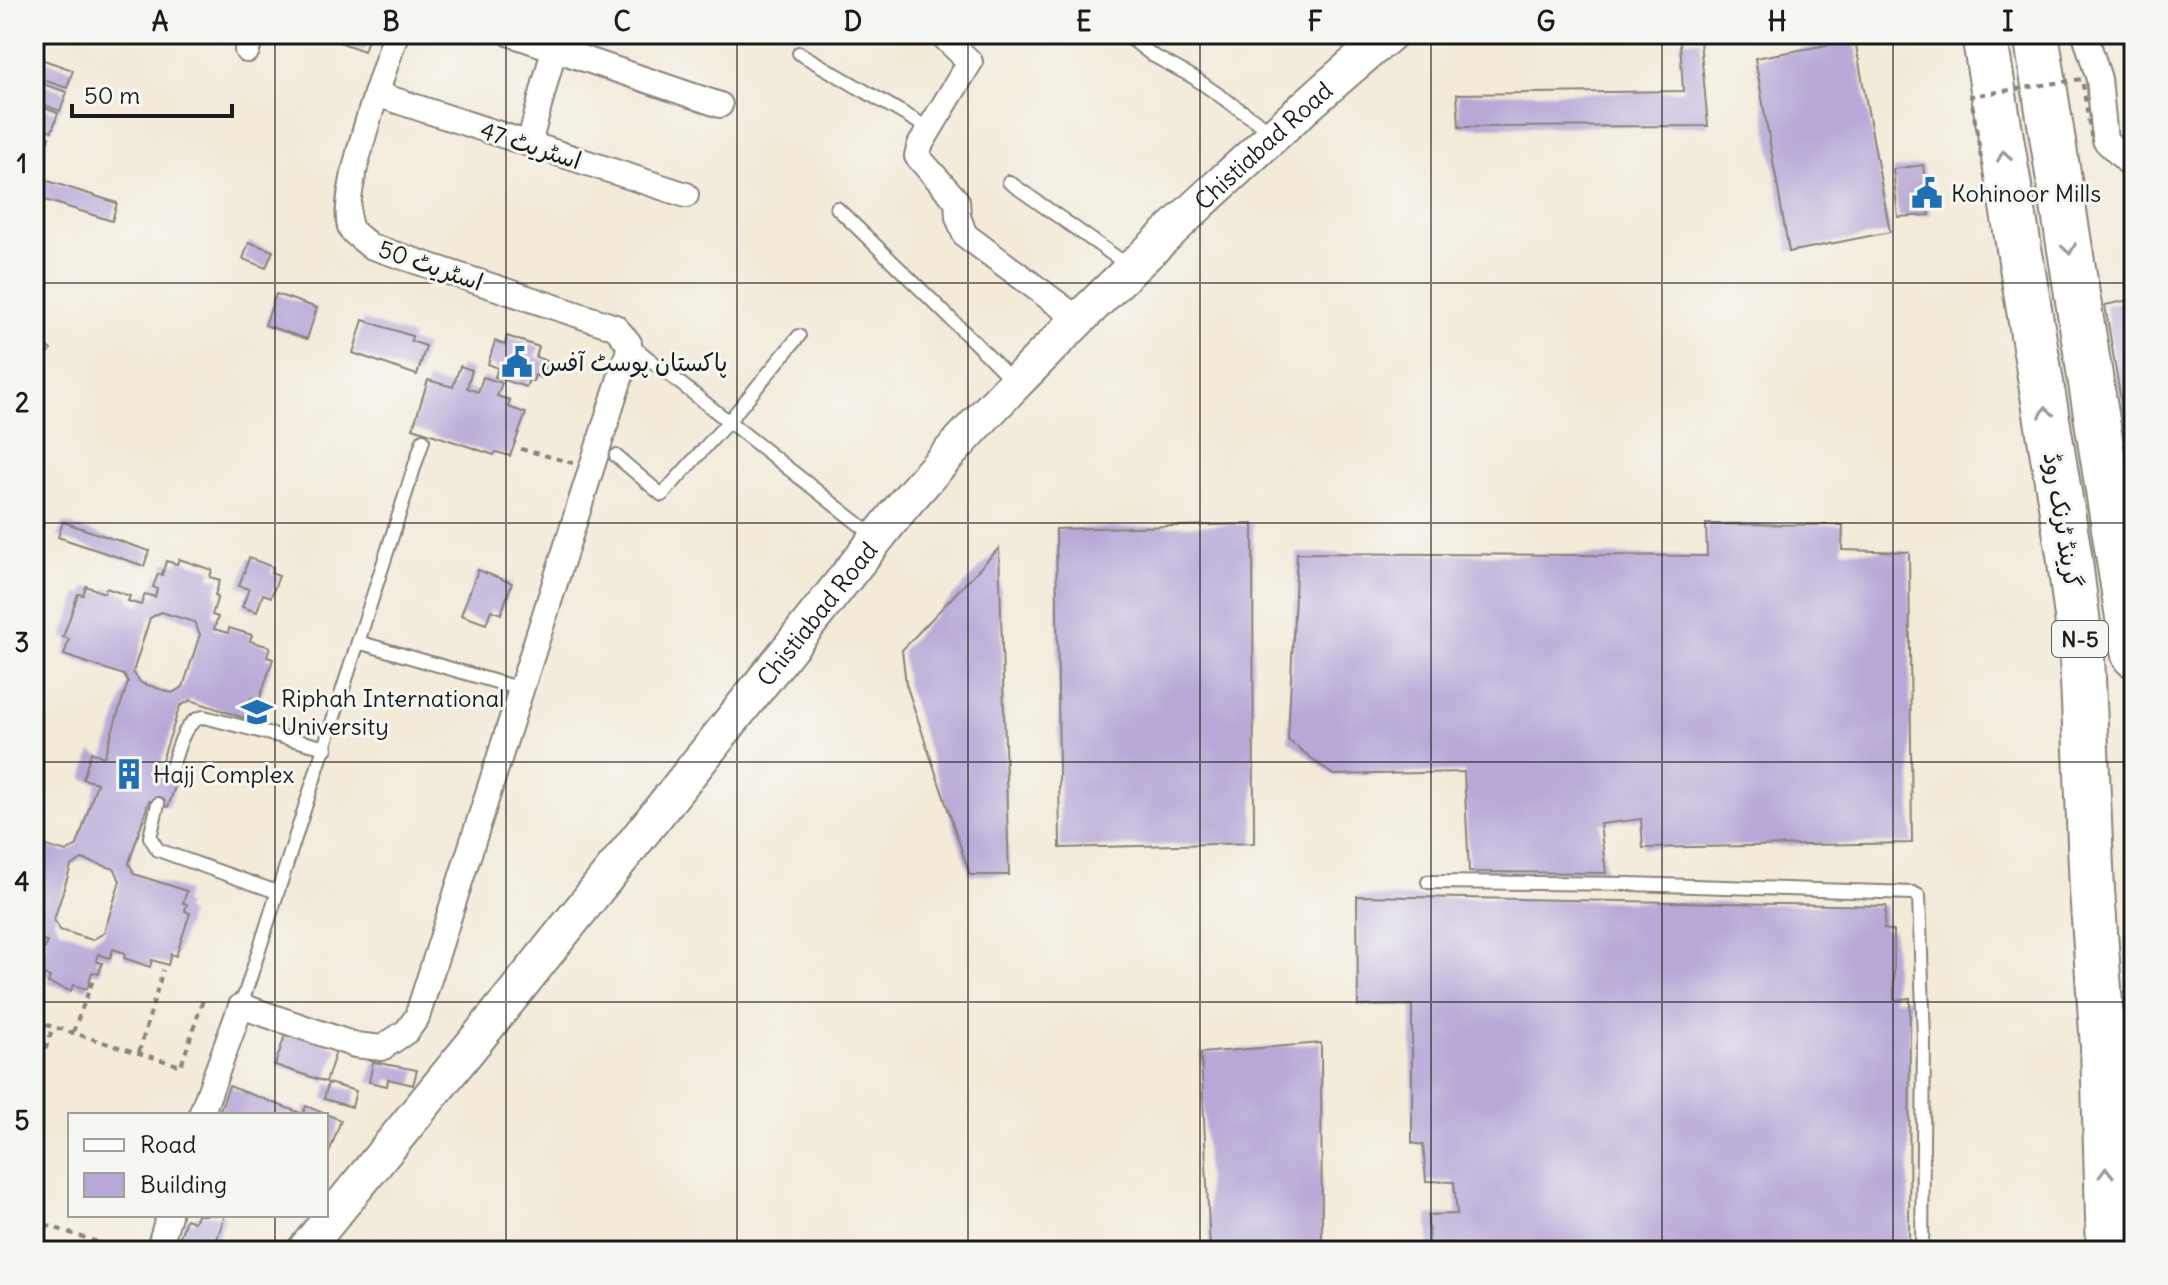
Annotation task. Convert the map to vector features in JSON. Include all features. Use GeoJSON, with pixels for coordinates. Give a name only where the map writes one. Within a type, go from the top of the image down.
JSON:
{"type":"FeatureCollection","features":[{"type":"Feature","properties":{"kind":"highway","name":"گرینڈ ٹرنک روڈ"},"geometry":{"type":"LineString","coordinates":[[1984,34],[2064,523],[2082,656],[2092,890],[2103,1047],[2109,1251]]}},
{"type":"Feature","properties":{"kind":"highway","name":"گرینڈ ٹرنک روڈ"},"geometry":{"type":"LineString","coordinates":[[2036,34],[2123,531],[2134,655]]}},
{"type":"Feature","properties":{"kind":"highway"},"geometry":{"type":"LineString","coordinates":[[2082,656],[2119,893],[2134,1054]]}},
{"type":"Feature","properties":{"kind":"main road","name":"Chistiabad Road"},"geometry":{"type":"LineString","coordinates":[[304,1251],[960,439],[1131,268],[1275,134],[1390,34]]}},
{"type":"Feature","properties":{"kind":"street","name":"اسٹریٹ 50"},"geometry":{"type":"LineString","coordinates":[[396,34],[376,94],[347,207],[352,230],[370,246],[622,335]]}},
{"type":"Feature","properties":{"kind":"street"},"geometry":{"type":"LineString","coordinates":[[511,34],[555,41],[720,105]]}},
{"type":"Feature","properties":{"kind":"street"},"geometry":{"type":"LineString","coordinates":[[941,34],[970,62],[917,156],[957,201],[958,217],[965,235],[1078,319]]}},
{"type":"Feature","properties":{"kind":"street"},"geometry":{"type":"LineString","coordinates":[[2085,34],[2099,79],[2105,140],[2134,168]]}},
{"type":"Feature","properties":{"kind":"street"},"geometry":{"type":"LineString","coordinates":[[529,144],[555,41]]}},
{"type":"Feature","properties":{"kind":"street","name":"اسٹریٹ 47"},"geometry":{"type":"LineString","coordinates":[[376,94],[686,195]]}},
{"type":"Feature","properties":{"kind":"street"},"geometry":{"type":"LineString","coordinates":[[202,1113],[241,1006],[355,1045],[382,1048],[407,1031],[417,1017],[591,468],[622,335]]}},
{"type":"Feature","properties":{"kind":"street"},"geometry":{"type":"LineString","coordinates":[[158,1251],[168,1217]]}},
{"type":"Feature","properties":{"kind":"lane"},"geometry":{"type":"LineString","coordinates":[[1125,34],[1152,55],[1193,77],[1275,134]]}},
{"type":"Feature","properties":{"kind":"lane"},"geometry":{"type":"LineString","coordinates":[[799,53],[930,129]]}},
{"type":"Feature","properties":{"kind":"lane"},"geometry":{"type":"LineString","coordinates":[[1009,182],[1131,268]]}},
{"type":"Feature","properties":{"kind":"lane"},"geometry":{"type":"LineString","coordinates":[[837,208],[1015,383]]}},
{"type":"Feature","properties":{"kind":"lane"},"geometry":{"type":"LineString","coordinates":[[622,335],[877,538]]}},
{"type":"Feature","properties":{"kind":"lane"},"geometry":{"type":"LineString","coordinates":[[616,456],[662,495],[799,336]]}},
{"type":"Feature","properties":{"kind":"lane"},"geometry":{"type":"LineString","coordinates":[[241,1006],[423,440]]}},
{"type":"Feature","properties":{"kind":"lane"},"geometry":{"type":"LineString","coordinates":[[358,642],[521,689]]}},
{"type":"Feature","properties":{"kind":"lane"},"geometry":{"type":"LineString","coordinates":[[170,773],[186,731],[197,718],[204,717],[326,748]]}},
{"type":"Feature","properties":{"kind":"lane"},"geometry":{"type":"LineString","coordinates":[[158,804],[150,837],[158,850],[277,892]]}},
{"type":"Feature","properties":{"kind":"lane"},"geometry":{"type":"LineString","coordinates":[[1428,882],[1661,885],[1913,893],[1919,896],[1924,1039],[1922,1251]]}},
{"type":"Feature","properties":{"kind":"path"},"geometry":{"type":"LineString","coordinates":[[1981,158],[1971,96],[2082,79],[2092,142]]}},
{"type":"Feature","properties":{"kind":"path"},"geometry":{"type":"LineString","coordinates":[[521,449],[591,468]]}},
{"type":"Feature","properties":{"kind":"path"},"geometry":{"type":"LineString","coordinates":[[139,1053],[163,970]]}},
{"type":"Feature","properties":{"kind":"path"},"geometry":{"type":"LineString","coordinates":[[73,1032],[93,980]]}},
{"type":"Feature","properties":{"kind":"path"},"geometry":{"type":"LineString","coordinates":[[34,1021],[181,1066],[203,1000]]}},
{"type":"Feature","properties":{"kind":"path"},"geometry":{"type":"LineString","coordinates":[[34,1083],[53,1027]]}},
{"type":"Feature","properties":{"kind":"path"},"geometry":{"type":"LineString","coordinates":[[34,1221],[125,1251]]}},
{"type":"Feature","properties":{"kind":"building"},"geometry":{"type":"Polygon","coordinates":[[[330,34],[370,34],[364,51],[328,38],[330,34]]]}},
{"type":"Feature","properties":{"kind":"building"},"geometry":{"type":"Polygon","coordinates":[[[1700,40],[1708,126],[1459,127],[1457,94],[1683,91],[1680,41],[1700,40]]]}},
{"type":"Feature","properties":{"kind":"building"},"geometry":{"type":"Polygon","coordinates":[[[1855,40],[1890,232],[1789,252],[1755,58],[1855,40]]]}},
{"type":"Feature","properties":{"kind":"building"},"geometry":{"type":"Polygon","coordinates":[[[38,58],[73,70],[67,88],[34,77],[38,58]]]}},
{"type":"Feature","properties":{"kind":"building"},"geometry":{"type":"Polygon","coordinates":[[[34,81],[67,92],[60,111],[34,101],[34,81]]]}},
{"type":"Feature","properties":{"kind":"building"},"geometry":{"type":"Polygon","coordinates":[[[34,104],[58,113],[52,131],[34,125],[34,104]]]}},
{"type":"Feature","properties":{"kind":"building"},"geometry":{"type":"Polygon","coordinates":[[[34,132],[49,137],[42,155],[34,152],[34,132]]]}},
{"type":"Feature","properties":{"kind":"building"},"geometry":{"type":"Polygon","coordinates":[[[1923,165],[1930,215],[1898,217],[1893,169],[1923,165]]]}},
{"type":"Feature","properties":{"kind":"building"},"geometry":{"type":"Polygon","coordinates":[[[45,180],[117,203],[112,221],[39,198],[45,180]]]}},
{"type":"Feature","properties":{"kind":"building"},"geometry":{"type":"Polygon","coordinates":[[[249,242],[273,251],[266,268],[243,259],[249,242]]]}},
{"type":"Feature","properties":{"kind":"building"},"geometry":{"type":"Polygon","coordinates":[[[276,294],[317,308],[307,339],[265,325],[276,294]]]}},
{"type":"Feature","properties":{"kind":"building"},"geometry":{"type":"Polygon","coordinates":[[[2134,299],[2134,431],[2126,432],[2105,305],[2134,299]]]}},
{"type":"Feature","properties":{"kind":"building"},"geometry":{"type":"Polygon","coordinates":[[[363,320],[412,336],[411,341],[426,346],[417,375],[353,353],[363,320]]]}},
{"type":"Feature","properties":{"kind":"building"},"geometry":{"type":"Polygon","coordinates":[[[34,336],[51,350],[34,372],[34,336]]]}},
{"type":"Feature","properties":{"kind":"building","name":"پاکستان پوسٹ آفس"},"geometry":{"type":"Polygon","coordinates":[[[507,336],[539,347],[536,357],[547,361],[541,378],[535,375],[526,387],[495,377],[498,368],[488,364],[495,341],[505,345],[507,336]]]}},
{"type":"Feature","properties":{"kind":"building"},"geometry":{"type":"Polygon","coordinates":[[[460,366],[472,370],[467,388],[478,392],[483,377],[502,383],[497,396],[510,400],[508,407],[526,413],[510,456],[496,452],[494,455],[413,428],[428,380],[453,387],[460,366]]]}},
{"type":"Feature","properties":{"kind":"building"},"geometry":{"type":"Polygon","coordinates":[[[63,522],[149,551],[144,566],[58,537],[63,522]]]}},
{"type":"Feature","properties":{"kind":"building"},"geometry":{"type":"Polygon","coordinates":[[[1253,524],[1254,843],[1060,848],[1056,529],[1253,524]]]}},
{"type":"Feature","properties":{"kind":"building"},"geometry":{"type":"Polygon","coordinates":[[[1706,524],[1843,525],[1842,550],[1909,552],[1912,843],[1643,848],[1641,819],[1600,824],[1606,873],[1469,872],[1464,772],[1333,775],[1288,740],[1297,553],[1707,556],[1706,524]]]}},
{"type":"Feature","properties":{"kind":"building"},"geometry":{"type":"Polygon","coordinates":[[[999,548],[1009,875],[970,875],[906,684],[902,650],[999,548]]]}},
{"type":"Feature","properties":{"kind":"building"},"geometry":{"type":"Polygon","coordinates":[[[249,558],[273,567],[271,573],[279,576],[271,597],[263,594],[257,612],[242,607],[249,589],[239,586],[249,558]]]}},
{"type":"Feature","properties":{"kind":"building","name":"Hajj Complex"},"geometry":{"type":"Polygon","coordinates":[[[179,559],[212,570],[210,577],[220,580],[212,615],[218,617],[214,629],[228,633],[229,628],[252,635],[250,641],[270,647],[267,657],[273,659],[259,701],[251,698],[244,718],[191,700],[180,706],[159,769],[179,775],[168,807],[149,801],[129,863],[134,874],[187,891],[183,903],[187,904],[185,911],[190,913],[176,956],[171,954],[168,965],[152,960],[150,967],[124,958],[125,953],[113,949],[110,958],[98,954],[96,961],[102,963],[99,974],[92,972],[87,989],[73,985],[71,991],[48,983],[50,977],[36,972],[41,957],[36,956],[39,946],[45,948],[47,942],[34,938],[34,842],[66,852],[77,845],[97,783],[83,779],[91,752],[104,757],[128,682],[124,675],[64,655],[69,639],[63,637],[78,594],[83,595],[86,586],[104,593],[106,588],[130,596],[128,601],[141,605],[145,594],[155,597],[157,589],[153,587],[158,574],[162,575],[166,561],[177,564],[179,559]],[[161,612],[150,618],[133,672],[141,683],[172,693],[183,687],[200,634],[194,622],[161,612]],[[82,859],[71,866],[54,920],[60,930],[92,940],[104,933],[120,881],[115,869],[82,859]]]}},
{"type":"Feature","properties":{"kind":"building"},"geometry":{"type":"Polygon","coordinates":[[[478,570],[512,583],[501,614],[491,610],[486,624],[461,615],[478,570]]]}},
{"type":"Feature","properties":{"kind":"building"},"geometry":{"type":"Polygon","coordinates":[[[1357,896],[1886,906],[1884,929],[1894,931],[1894,1000],[1910,998],[1909,1251],[1429,1251],[1428,1215],[1457,1214],[1454,1182],[1426,1181],[1423,1145],[1412,1143],[1412,1005],[1358,1006],[1357,896]]]}},
{"type":"Feature","properties":{"kind":"building"},"geometry":{"type":"Polygon","coordinates":[[[286,1032],[337,1048],[326,1082],[275,1065],[286,1032]]]}},
{"type":"Feature","properties":{"kind":"building"},"geometry":{"type":"Polygon","coordinates":[[[1321,1043],[1322,1251],[1210,1251],[1201,1053],[1321,1043]]]}},
{"type":"Feature","properties":{"kind":"building"},"geometry":{"type":"Polygon","coordinates":[[[373,1062],[417,1070],[413,1085],[388,1079],[387,1086],[369,1082],[373,1062]]]}},
{"type":"Feature","properties":{"kind":"building"},"geometry":{"type":"Polygon","coordinates":[[[328,1083],[356,1091],[352,1107],[324,1099],[328,1083]]]}},
{"type":"Feature","properties":{"kind":"building"},"geometry":{"type":"Polygon","coordinates":[[[229,1086],[300,1113],[219,1113],[229,1086]]]}},
{"type":"Feature","properties":{"kind":"building"},"geometry":{"type":"Polygon","coordinates":[[[306,1106],[324,1113],[303,1113],[306,1106]]]}},
{"type":"Feature","properties":{"kind":"building"},"geometry":{"type":"Polygon","coordinates":[[[328,1115],[341,1120],[328,1153],[328,1115]]]}},
{"type":"Feature","properties":{"kind":"building"},"geometry":{"type":"Polygon","coordinates":[[[196,1217],[224,1217],[213,1251],[175,1251],[186,1219],[194,1222],[196,1217]]]}},
{"type":"Feature","properties":{"kind":"place","name":"Kohinoor Mills"},"geometry":{"type":"Point","coordinates":[1927,193]}},
{"type":"Feature","properties":{"kind":"place","name":"پاکستان پوسٹ آفس"},"geometry":{"type":"Point","coordinates":[517,362]}},
{"type":"Feature","properties":{"kind":"place","name":"Riphah International University"},"geometry":{"type":"Point","coordinates":[257,712]}},
{"type":"Feature","properties":{"kind":"place","name":"Hajj Complex"},"geometry":{"type":"Point","coordinates":[129,774]}}]}
